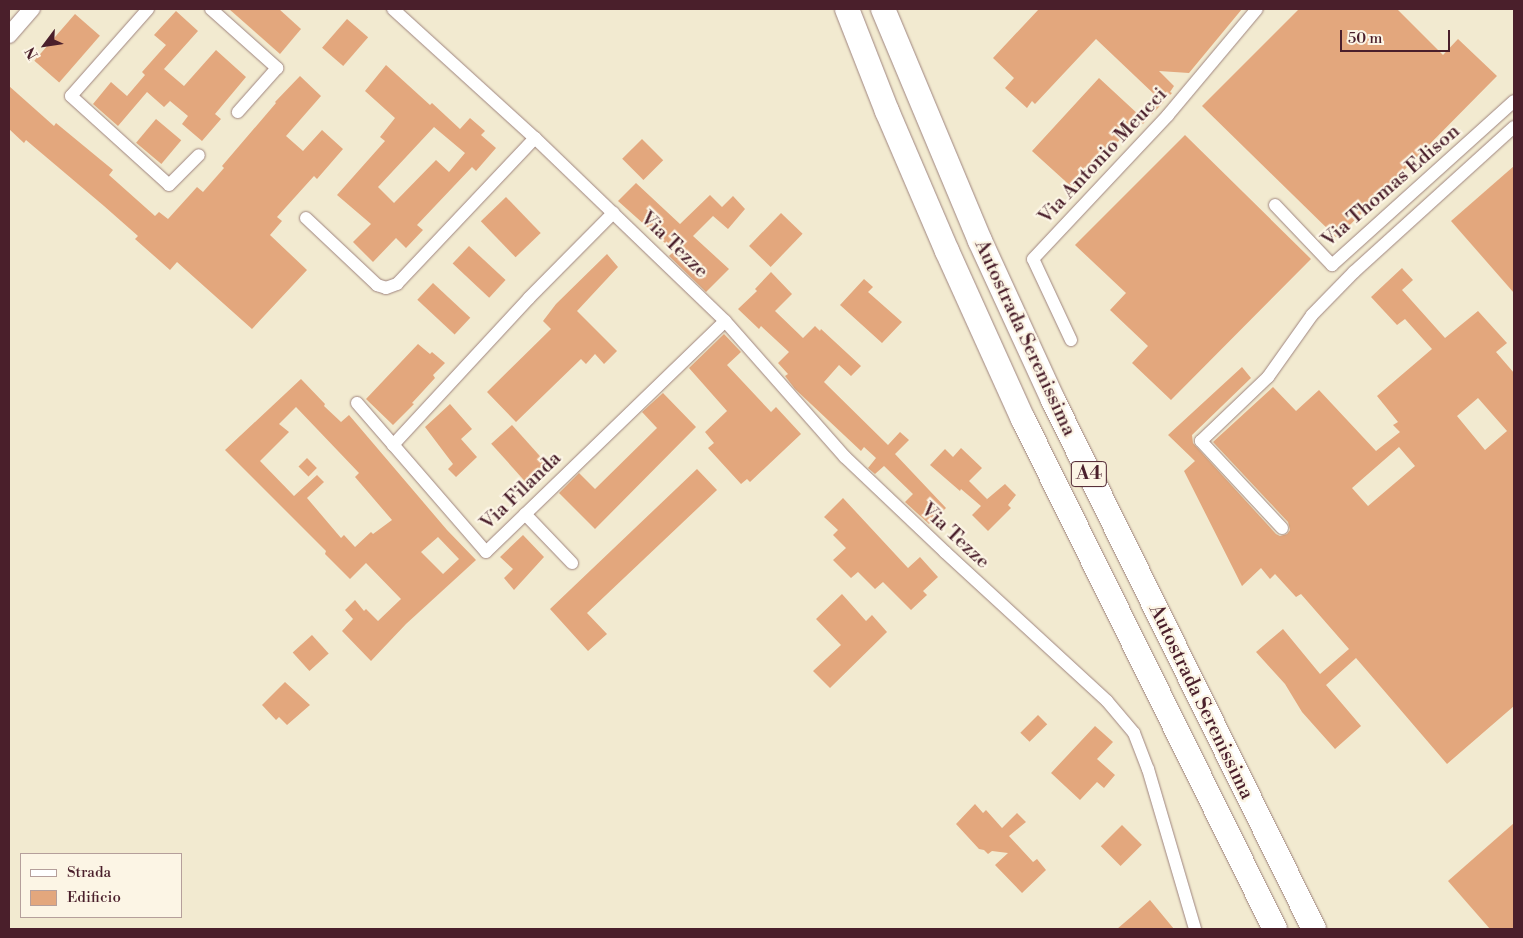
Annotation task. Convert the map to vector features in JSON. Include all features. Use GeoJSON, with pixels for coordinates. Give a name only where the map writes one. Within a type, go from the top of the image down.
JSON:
{"type":"FeatureCollection","features":[{"type":"Feature","properties":{"kind":"highway","name":"Autostrada Serenissima"},"geometry":{"type":"LineString","coordinates":[[847,9],[887,111],[947,251],[1023,419],[1275,929]]}},
{"type":"Feature","properties":{"kind":"highway","name":"Autostrada Serenissima"},"geometry":{"type":"LineString","coordinates":[[883,9],[976,232],[1052,400],[1314,929]]}},
{"type":"Feature","properties":{"kind":"street"},"geometry":{"type":"LineString","coordinates":[[9,35],[32,9]]}},
{"type":"Feature","properties":{"kind":"street"},"geometry":{"type":"LineString","coordinates":[[148,9],[71,96],[170,185],[199,155]]}},
{"type":"Feature","properties":{"kind":"street"},"geometry":{"type":"LineString","coordinates":[[211,9],[276,68],[238,112]]}},
{"type":"Feature","properties":{"kind":"street","name":"Via Tezze"},"geometry":{"type":"LineString","coordinates":[[393,9],[535,138],[725,321],[845,457],[1107,701],[1134,733],[1148,769],[1194,929]]}},
{"type":"Feature","properties":{"kind":"street","name":"Via Antonio Meucci"},"geometry":{"type":"LineString","coordinates":[[1070,340],[1033,259],[1168,115],[1257,9]]}},
{"type":"Feature","properties":{"kind":"street","name":"Via Thomas Edison"},"geometry":{"type":"LineString","coordinates":[[1275,205],[1332,265],[1514,101]]}},
{"type":"Feature","properties":{"kind":"street"},"geometry":{"type":"LineString","coordinates":[[1282,528],[1201,441],[1268,377],[1312,315],[1342,284],[1514,127]]}},
{"type":"Feature","properties":{"kind":"street"},"geometry":{"type":"LineString","coordinates":[[306,218],[376,285],[386,288],[397,284],[535,138]]}},
{"type":"Feature","properties":{"kind":"street","name":"Via Tezze"},"geometry":{"type":"LineString","coordinates":[[393,444],[529,298],[613,213]]}},
{"type":"Feature","properties":{"kind":"street","name":"Via Filanda"},"geometry":{"type":"LineString","coordinates":[[357,403],[486,552],[725,321]]}},
{"type":"Feature","properties":{"kind":"street"},"geometry":{"type":"LineString","coordinates":[[525,514],[572,563]]}},
{"type":"Feature","properties":{"kind":"building"},"geometry":{"type":"Polygon","coordinates":[[[229,9],[279,9],[301,29],[280,54],[229,9]]]}},
{"type":"Feature","properties":{"kind":"building"},"geometry":{"type":"Polygon","coordinates":[[[1039,9],[1242,9],[1189,73],[1159,71],[1174,86],[1170,92],[1172,93],[1143,124],[1138,119],[1075,190],[1032,151],[1099,78],[1139,115],[1155,95],[1096,39],[1035,104],[1032,101],[1027,108],[1005,88],[1014,78],[993,58],[1039,9]]]}},
{"type":"Feature","properties":{"kind":"building"},"geometry":{"type":"Polygon","coordinates":[[[1299,9],[1397,9],[1443,55],[1458,39],[1497,76],[1337,238],[1202,106],[1299,9]]]}},
{"type":"Feature","properties":{"kind":"building"},"geometry":{"type":"Polygon","coordinates":[[[176,11],[198,31],[164,69],[184,86],[216,50],[246,77],[215,114],[221,119],[202,141],[182,124],[188,116],[170,101],[164,107],[147,92],[118,126],[93,104],[111,82],[127,96],[145,75],[142,72],[166,45],[154,35],[176,11]]]}},
{"type":"Feature","properties":{"kind":"building"},"geometry":{"type":"Polygon","coordinates":[[[75,14],[100,36],[59,82],[34,61],[75,14]]]}},
{"type":"Feature","properties":{"kind":"building"},"geometry":{"type":"Polygon","coordinates":[[[347,19],[368,37],[343,66],[322,48],[347,19]]]}},
{"type":"Feature","properties":{"kind":"building"},"geometry":{"type":"Polygon","coordinates":[[[386,65],[460,129],[470,118],[485,131],[481,135],[496,148],[476,171],[472,167],[417,225],[423,230],[406,248],[396,238],[373,262],[353,242],[371,224],[337,195],[385,141],[380,137],[395,118],[365,91],[386,65]],[[434,127],[378,187],[394,203],[436,160],[449,172],[465,153],[434,127]]]}},
{"type":"Feature","properties":{"kind":"building"},"geometry":{"type":"Polygon","coordinates":[[[300,76],[321,96],[286,136],[303,151],[322,130],[343,149],[317,179],[314,176],[277,217],[282,221],[270,235],[307,270],[252,329],[177,262],[170,270],[135,239],[138,236],[104,206],[26,140],[24,143],[9,129],[9,86],[54,126],[56,123],[113,170],[109,175],[155,216],[159,212],[168,219],[197,187],[203,192],[275,102],[300,76]]]}},
{"type":"Feature","properties":{"kind":"building"},"geometry":{"type":"Polygon","coordinates":[[[156,119],[181,140],[161,164],[136,143],[156,119]]]}},
{"type":"Feature","properties":{"kind":"building"},"geometry":{"type":"Polygon","coordinates":[[[1185,135],[1311,259],[1171,400],[1132,363],[1148,346],[1110,310],[1126,293],[1075,245],[1185,135]]]}},
{"type":"Feature","properties":{"kind":"building"},"geometry":{"type":"Polygon","coordinates":[[[642,139],[663,160],[643,180],[622,159],[642,139]]]}},
{"type":"Feature","properties":{"kind":"building"},"geometry":{"type":"Polygon","coordinates":[[[1514,166],[1514,293],[1451,221],[1514,166]]]}},
{"type":"Feature","properties":{"kind":"building"},"geometry":{"type":"Polygon","coordinates":[[[636,183],[680,224],[710,195],[722,207],[733,196],[745,209],[728,229],[713,216],[693,236],[729,269],[706,292],[669,256],[674,251],[618,201],[636,183]]]}},
{"type":"Feature","properties":{"kind":"building"},"geometry":{"type":"Polygon","coordinates":[[[506,197],[541,233],[516,257],[481,221],[506,197]]]}},
{"type":"Feature","properties":{"kind":"building"},"geometry":{"type":"Polygon","coordinates":[[[781,213],[803,234],[771,267],[749,246],[781,213]]]}},
{"type":"Feature","properties":{"kind":"building"},"geometry":{"type":"Polygon","coordinates":[[[469,246],[506,280],[489,298],[453,264],[469,246]]]}},
{"type":"Feature","properties":{"kind":"building"},"geometry":{"type":"Polygon","coordinates":[[[607,254],[618,267],[577,311],[617,351],[604,364],[595,354],[586,364],[581,359],[516,422],[487,392],[551,329],[543,321],[556,304],[607,254]]]}},
{"type":"Feature","properties":{"kind":"building"},"geometry":{"type":"Polygon","coordinates":[[[1402,268],[1413,280],[1402,290],[1445,338],[1478,311],[1507,343],[1496,352],[1514,373],[1514,706],[1447,764],[1356,658],[1326,685],[1361,726],[1335,749],[1302,712],[1285,684],[1256,652],[1283,629],[1320,674],[1349,649],[1301,594],[1296,597],[1275,574],[1270,579],[1261,568],[1242,586],[1184,471],[1195,461],[1168,435],[1242,367],[1251,378],[1192,435],[1193,443],[1276,534],[1280,536],[1287,534],[1290,530],[1288,522],[1213,442],[1273,387],[1296,411],[1319,390],[1376,451],[1400,432],[1393,425],[1398,422],[1377,396],[1432,349],[1405,319],[1397,325],[1371,297],[1402,268]],[[1478,398],[1457,416],[1485,450],[1507,431],[1478,398]],[[1399,447],[1352,488],[1368,506],[1415,466],[1399,447]]]}},
{"type":"Feature","properties":{"kind":"building"},"geometry":{"type":"Polygon","coordinates":[[[771,272],[792,294],[775,311],[803,338],[815,326],[820,331],[821,329],[861,366],[851,376],[839,365],[824,382],[888,445],[900,432],[909,440],[895,454],[946,508],[929,524],[905,502],[913,494],[884,466],[875,474],[868,468],[876,458],[864,447],[861,451],[795,389],[785,376],[788,374],[778,363],[789,352],[761,326],[759,329],[738,309],[757,291],[755,289],[771,272]]]}},
{"type":"Feature","properties":{"kind":"building"},"geometry":{"type":"Polygon","coordinates":[[[864,279],[873,287],[868,292],[902,322],[882,343],[840,305],[864,279]]]}},
{"type":"Feature","properties":{"kind":"building"},"geometry":{"type":"Polygon","coordinates":[[[433,283],[470,318],[455,335],[417,300],[433,283]]]}},
{"type":"Feature","properties":{"kind":"building"},"geometry":{"type":"Polygon","coordinates":[[[724,334],[741,352],[727,365],[771,412],[776,407],[801,434],[750,482],[747,479],[741,484],[708,448],[714,443],[705,432],[727,411],[689,368],[724,334]]]}},
{"type":"Feature","properties":{"kind":"building"},"geometry":{"type":"Polygon","coordinates":[[[418,344],[430,354],[432,352],[445,363],[433,375],[435,378],[412,403],[414,404],[393,425],[366,399],[418,344]]]}},
{"type":"Feature","properties":{"kind":"building"},"geometry":{"type":"Polygon","coordinates":[[[301,379],[325,404],[324,406],[341,422],[349,415],[447,530],[476,560],[406,624],[371,661],[342,631],[353,619],[345,610],[355,600],[364,611],[366,609],[378,621],[401,599],[366,563],[350,579],[325,554],[326,551],[225,450],[301,379]],[[296,407],[279,424],[289,432],[260,461],[294,496],[317,475],[324,482],[307,498],[341,538],[344,535],[355,547],[371,532],[373,534],[392,520],[355,477],[359,473],[296,407]],[[438,537],[421,552],[443,574],[459,559],[438,537]]]}},
{"type":"Feature","properties":{"kind":"building"},"geometry":{"type":"Polygon","coordinates":[[[663,393],[696,427],[595,529],[559,493],[579,473],[595,489],[657,428],[642,412],[663,393]]]}},
{"type":"Feature","properties":{"kind":"building"},"geometry":{"type":"Polygon","coordinates":[[[450,404],[472,429],[461,439],[477,457],[456,477],[448,469],[453,464],[425,427],[450,404]]]}},
{"type":"Feature","properties":{"kind":"building"},"geometry":{"type":"Polygon","coordinates":[[[512,425],[546,463],[525,482],[491,444],[512,425]]]}},
{"type":"Feature","properties":{"kind":"building"},"geometry":{"type":"Polygon","coordinates":[[[961,448],[982,468],[969,481],[986,500],[1005,484],[1016,495],[1008,505],[1011,508],[988,531],[972,515],[981,506],[930,465],[945,449],[953,457],[961,448]]]}},
{"type":"Feature","properties":{"kind":"building"},"geometry":{"type":"Polygon","coordinates":[[[307,458],[317,468],[308,476],[299,466],[307,458]]]}},
{"type":"Feature","properties":{"kind":"building"},"geometry":{"type":"Polygon","coordinates":[[[697,469],[717,490],[587,613],[607,634],[588,651],[550,609],[697,469]]]}},
{"type":"Feature","properties":{"kind":"building"},"geometry":{"type":"Polygon","coordinates":[[[843,498],[908,568],[920,557],[938,577],[923,591],[927,595],[911,610],[883,582],[875,589],[858,572],[851,578],[833,560],[846,548],[833,535],[838,530],[824,517],[843,498]]]}},
{"type":"Feature","properties":{"kind":"building"},"geometry":{"type":"Polygon","coordinates":[[[523,535],[544,557],[514,590],[504,578],[513,569],[500,557],[523,535]]]}},
{"type":"Feature","properties":{"kind":"building"},"geometry":{"type":"Polygon","coordinates":[[[842,594],[866,621],[872,615],[887,632],[830,688],[813,671],[841,645],[816,619],[842,594]]]}},
{"type":"Feature","properties":{"kind":"building"},"geometry":{"type":"Polygon","coordinates":[[[312,635],[329,654],[309,671],[293,652],[312,635]]]}},
{"type":"Feature","properties":{"kind":"building"},"geometry":{"type":"Polygon","coordinates":[[[285,682],[310,705],[287,725],[279,717],[276,720],[262,705],[285,682]]]}},
{"type":"Feature","properties":{"kind":"building"},"geometry":{"type":"Polygon","coordinates":[[[1038,715],[1047,724],[1030,742],[1020,733],[1038,715]]]}},
{"type":"Feature","properties":{"kind":"building"},"geometry":{"type":"Polygon","coordinates":[[[1095,726],[1113,742],[1097,759],[1115,775],[1104,788],[1097,782],[1080,800],[1051,773],[1095,726]]]}},
{"type":"Feature","properties":{"kind":"building"},"geometry":{"type":"Polygon","coordinates":[[[975,804],[983,813],[986,810],[1002,828],[1017,813],[1026,822],[1009,836],[1033,862],[1037,859],[1046,870],[1022,893],[995,865],[1008,853],[992,851],[988,854],[984,850],[979,849],[956,824],[975,804]]]}},
{"type":"Feature","properties":{"kind":"building"},"geometry":{"type":"Polygon","coordinates":[[[1514,823],[1514,929],[1490,929],[1448,881],[1514,823]]]}},
{"type":"Feature","properties":{"kind":"building"},"geometry":{"type":"Polygon","coordinates":[[[1122,825],[1142,845],[1121,866],[1101,846],[1122,825]]]}},
{"type":"Feature","properties":{"kind":"building"},"geometry":{"type":"Polygon","coordinates":[[[1150,900],[1174,929],[1117,929],[1131,917],[1150,900]]]}}]}
